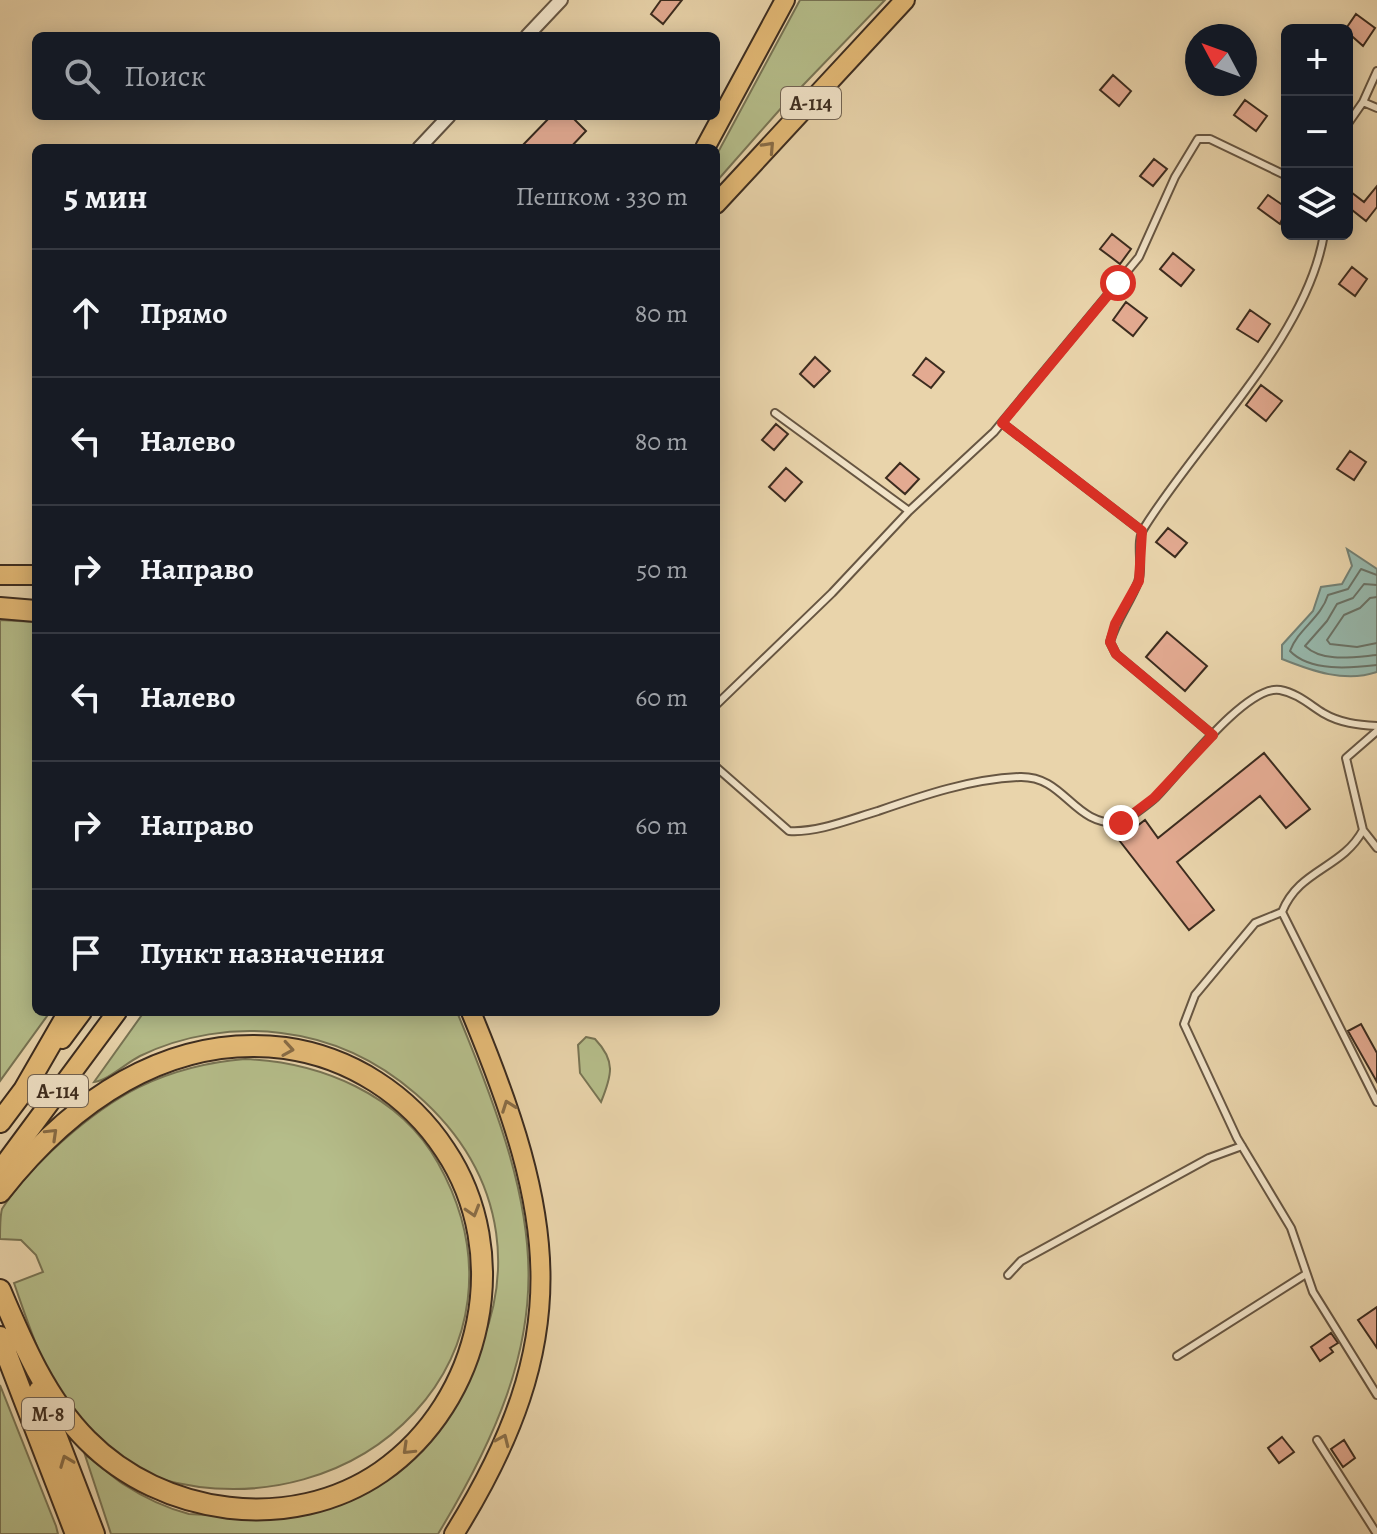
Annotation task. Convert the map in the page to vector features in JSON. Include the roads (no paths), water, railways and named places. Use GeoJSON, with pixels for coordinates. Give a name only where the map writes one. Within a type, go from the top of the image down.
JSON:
{"type":"FeatureCollection","features":[{"type":"Feature","properties":{"kind":"highway"},"geometry":{"type":"LineString","coordinates":[[0,608],[32,611]]}},
{"type":"Feature","properties":{"kind":"highway"},"geometry":{"type":"LineString","coordinates":[[24,1090],[67,1016]]}},
{"type":"Feature","properties":{"kind":"highway"},"geometry":{"type":"LineString","coordinates":[[0,1192],[71,1116],[146,1069],[211,1049],[251,1046],[293,1049],[338,1061],[360,1072],[396,1096],[427,1125],[449,1156],[466,1189],[478,1227],[482,1261],[480,1310],[468,1356],[449,1398],[425,1431],[397,1459],[364,1483],[327,1498],[276,1509],[238,1510],[187,1501],[144,1483],[117,1466],[79,1431],[50,1393],[1,1292]]}},
{"type":"Feature","properties":{"kind":"highway","name":"А-114"},"geometry":{"type":"LineString","coordinates":[[0,1122],[24,1090]]}},
{"type":"Feature","properties":{"kind":"highway","name":"М-8"},"geometry":{"type":"LineString","coordinates":[[1,1292],[94,1534]]}},
{"type":"Feature","properties":{"kind":"highway","name":"М-8"},"geometry":{"type":"LineString","coordinates":[[0,1337],[74,1534]]}},
{"type":"Feature","properties":{"kind":"main road"},"geometry":{"type":"LineString","coordinates":[[707,144],[785,0]]}},
{"type":"Feature","properties":{"kind":"main road","name":"А-114"},"geometry":{"type":"LineString","coordinates":[[720,200],[905,0]]}},
{"type":"Feature","properties":{"kind":"main road"},"geometry":{"type":"LineString","coordinates":[[0,575],[32,575]]}},
{"type":"Feature","properties":{"kind":"main road","name":"А-114"},"geometry":{"type":"LineString","coordinates":[[24,1090],[79,1016]]}},
{"type":"Feature","properties":{"kind":"main road","name":"А-114"},"geometry":{"type":"LineString","coordinates":[[0,1170],[114,1016]]}},
{"type":"Feature","properties":{"kind":"main road"},"geometry":{"type":"LineString","coordinates":[[454,1534],[488,1473],[519,1401],[535,1343],[541,1301],[540,1235],[531,1182],[508,1106],[473,1016]]}},
{"type":"Feature","properties":{"kind":"main road"},"geometry":{"type":"LineString","coordinates":[[0,1347],[74,1534]]}},
{"type":"Feature","properties":{"kind":"street"},"geometry":{"type":"LineString","coordinates":[[531,32],[561,0]]}},
{"type":"Feature","properties":{"kind":"street"},"geometry":{"type":"LineString","coordinates":[[423,144],[445,120]]}},
{"type":"Feature","properties":{"kind":"lane"},"geometry":{"type":"LineString","coordinates":[[1353,116],[1377,71]]}},
{"type":"Feature","properties":{"kind":"lane"},"geometry":{"type":"LineString","coordinates":[[1363,102],[1377,108]]}},
{"type":"Feature","properties":{"kind":"lane"},"geometry":{"type":"LineString","coordinates":[[720,701],[832,593],[909,511],[1002,423],[1139,257],[1175,177],[1198,139],[1210,139],[1281,173]]}},
{"type":"Feature","properties":{"kind":"lane"},"geometry":{"type":"LineString","coordinates":[[1213,735],[1116,654],[1110,642],[1115,624],[1139,581],[1142,531],[1278,339],[1306,292],[1319,263],[1323,240]]}},
{"type":"Feature","properties":{"kind":"lane"},"geometry":{"type":"LineString","coordinates":[[775,413],[909,511]]}},
{"type":"Feature","properties":{"kind":"lane"},"geometry":{"type":"LineString","coordinates":[[1002,423],[1142,531]]}},
{"type":"Feature","properties":{"kind":"lane"},"geometry":{"type":"LineString","coordinates":[[720,771],[789,831],[856,818],[945,788],[1016,777],[1035,777],[1052,786],[1092,821],[1121,823],[1154,798],[1213,735],[1263,692],[1278,690],[1301,698],[1326,715],[1377,729]]}},
{"type":"Feature","properties":{"kind":"lane"},"geometry":{"type":"LineString","coordinates":[[1377,729],[1346,758],[1363,830],[1377,848]]}},
{"type":"Feature","properties":{"kind":"lane"},"geometry":{"type":"LineString","coordinates":[[1363,830],[1354,848],[1290,891],[1282,912],[1255,923],[1195,995],[1184,1024],[1242,1146],[1291,1228],[1313,1292],[1377,1395]]}},
{"type":"Feature","properties":{"kind":"lane"},"geometry":{"type":"LineString","coordinates":[[1282,912],[1377,1102]]}},
{"type":"Feature","properties":{"kind":"lane"},"geometry":{"type":"LineString","coordinates":[[1008,1275],[1021,1261],[1110,1211],[1162,1187],[1209,1158],[1242,1146]]}},
{"type":"Feature","properties":{"kind":"lane"},"geometry":{"type":"LineString","coordinates":[[1177,1356],[1306,1274]]}},
{"type":"Feature","properties":{"kind":"lane"},"geometry":{"type":"LineString","coordinates":[[1317,1440],[1377,1534]]}},
{"type":"Feature","properties":{"kind":"water"},"geometry":{"type":"Polygon","coordinates":[[[1347,549],[1377,569],[1377,672],[1341,676],[1282,659],[1282,645],[1313,611],[1321,587],[1342,584],[1352,566],[1347,549]]]}}]}
